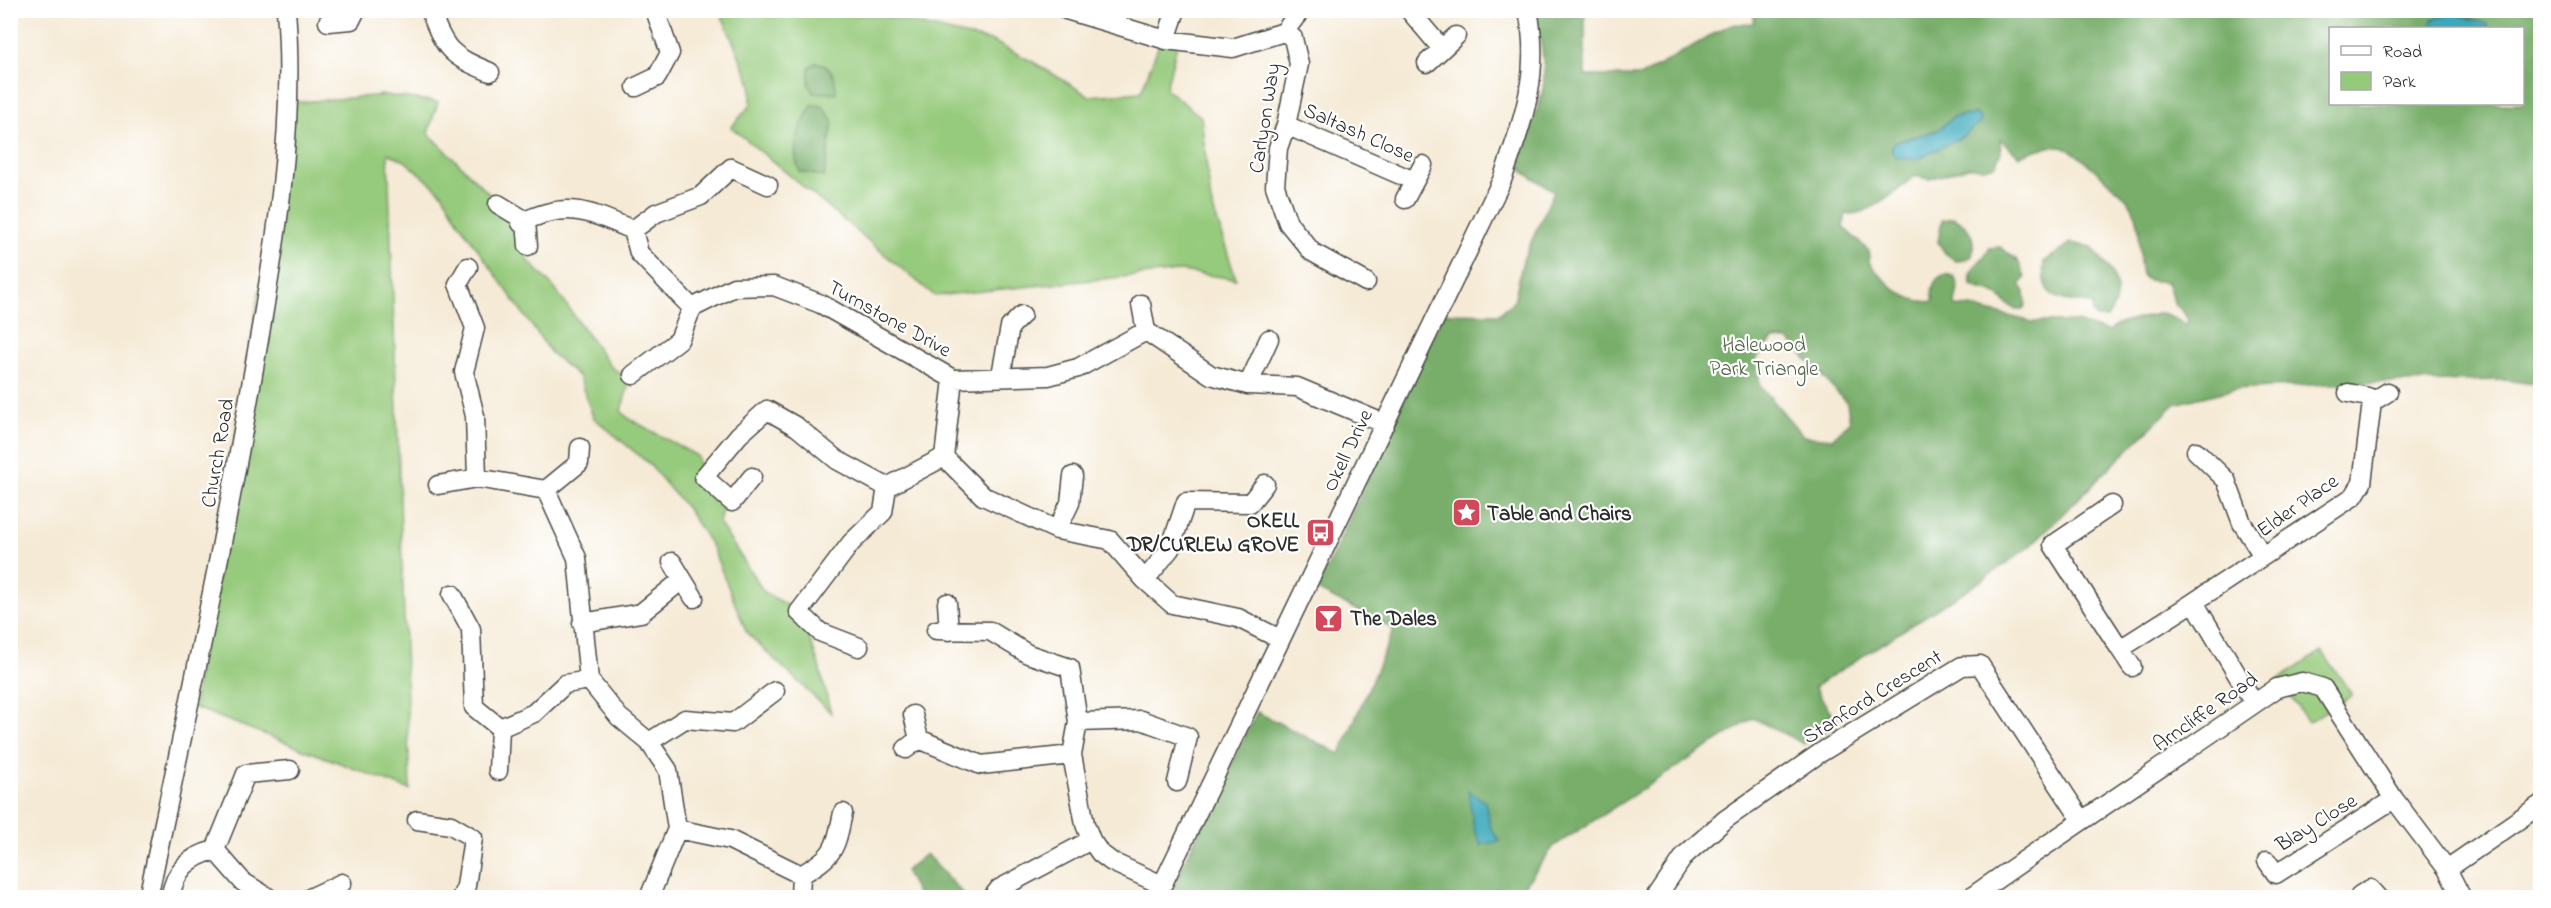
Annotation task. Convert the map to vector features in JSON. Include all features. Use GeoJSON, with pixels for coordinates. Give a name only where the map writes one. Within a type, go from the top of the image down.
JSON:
{"type":"FeatureCollection","features":[{"type":"Feature","properties":{"kind":"street","name":"Church Road"},"geometry":{"type":"LineString","coordinates":[[148,897],[231,504],[272,258],[286,148],[289,103],[286,10]]}},
{"type":"Feature","properties":{"kind":"street"},"geometry":{"type":"LineString","coordinates":[[328,22],[351,20],[356,10]]}},
{"type":"Feature","properties":{"kind":"street"},"geometry":{"type":"LineString","coordinates":[[430,10],[440,37],[457,59],[490,72]]}},
{"type":"Feature","properties":{"kind":"street"},"geometry":{"type":"LineString","coordinates":[[636,87],[657,77],[670,53],[655,10]]}},
{"type":"Feature","properties":{"kind":"street"},"geometry":{"type":"LineString","coordinates":[[1066,10],[1166,40],[1233,48],[1284,32],[1301,10]]}},
{"type":"Feature","properties":{"kind":"street"},"geometry":{"type":"LineString","coordinates":[[1166,40],[1176,10]]}},
{"type":"Feature","properties":{"kind":"street"},"geometry":{"type":"LineString","coordinates":[[1409,10],[1442,49]]}},
{"type":"Feature","properties":{"kind":"street","name":"Okell Drive"},"geometry":{"type":"LineString","coordinates":[[1159,891],[1502,180],[1524,119],[1529,97],[1534,54],[1528,10]]}},
{"type":"Feature","properties":{"kind":"street","name":"Carlyon Way"},"geometry":{"type":"LineString","coordinates":[[1284,32],[1293,38],[1299,64],[1286,125],[1278,148],[1275,186],[1288,223],[1312,252],[1366,282]]}},
{"type":"Feature","properties":{"kind":"street"},"geometry":{"type":"LineString","coordinates":[[1427,63],[1456,36]]}},
{"type":"Feature","properties":{"kind":"street","name":"Saltash Close"},"geometry":{"type":"LineString","coordinates":[[1286,125],[1414,181]]}},
{"type":"Feature","properties":{"kind":"street"},"geometry":{"type":"LineString","coordinates":[[633,230],[656,213],[701,196],[732,161],[768,185]]}},
{"type":"Feature","properties":{"kind":"street"},"geometry":{"type":"LineString","coordinates":[[1406,199],[1423,165]]}},
{"type":"Feature","properties":{"kind":"street"},"geometry":{"type":"LineString","coordinates":[[498,204],[524,222],[528,246]]}},
{"type":"Feature","properties":{"kind":"street"},"geometry":{"type":"LineString","coordinates":[[524,222],[543,212],[564,208],[598,215],[633,230]]}},
{"type":"Feature","properties":{"kind":"street"},"geometry":{"type":"LineString","coordinates":[[633,230],[639,253],[692,308],[679,340],[633,375]]}},
{"type":"Feature","properties":{"kind":"street"},"geometry":{"type":"LineString","coordinates":[[468,267],[458,284],[475,328],[464,372],[475,416],[477,478]]}},
{"type":"Feature","properties":{"kind":"street","name":"Turnstone Drive"},"geometry":{"type":"LineString","coordinates":[[692,308],[735,287],[774,286],[821,304],[953,379],[1001,375],[1021,378],[1048,376],[1078,368],[1146,331]]}},
{"type":"Feature","properties":{"kind":"street"},"geometry":{"type":"LineString","coordinates":[[1141,304],[1146,331],[1211,375],[1248,385],[1297,387],[1385,424]]}},
{"type":"Feature","properties":{"kind":"street"},"geometry":{"type":"LineString","coordinates":[[1001,375],[1010,327],[1022,315]]}},
{"type":"Feature","properties":{"kind":"street"},"geometry":{"type":"LineString","coordinates":[[1248,385],[1269,339]]}},
{"type":"Feature","properties":{"kind":"street"},"geometry":{"type":"LineString","coordinates":[[944,456],[953,379]]}},
{"type":"Feature","properties":{"kind":"street"},"geometry":{"type":"LineString","coordinates":[[2348,393],[2368,397],[2372,406],[2388,392]]}},
{"type":"Feature","properties":{"kind":"street","name":"Elder Place"},"geometry":{"type":"LineString","coordinates":[[2120,649],[2354,496],[2362,483],[2372,406]]}},
{"type":"Feature","properties":{"kind":"street"},"geometry":{"type":"LineString","coordinates":[[752,477],[732,502],[704,477],[739,435],[767,410],[797,427],[837,460],[887,487]]}},
{"type":"Feature","properties":{"kind":"street"},"geometry":{"type":"LineString","coordinates":[[438,485],[477,478],[546,490],[579,463],[580,448]]}},
{"type":"Feature","properties":{"kind":"street"},"geometry":{"type":"LineString","coordinates":[[2196,451],[2226,480],[2242,523],[2263,556]]}},
{"type":"Feature","properties":{"kind":"street"},"geometry":{"type":"LineString","coordinates":[[887,487],[944,456]]}},
{"type":"Feature","properties":{"kind":"street"},"geometry":{"type":"LineString","coordinates":[[944,456],[983,496],[1057,530],[1110,540],[1145,580],[1172,604],[1238,618],[1280,639]]}},
{"type":"Feature","properties":{"kind":"street"},"geometry":{"type":"LineString","coordinates":[[1057,530],[1070,503],[1073,476]]}},
{"type":"Feature","properties":{"kind":"street"},"geometry":{"type":"LineString","coordinates":[[1145,580],[1170,549],[1186,502],[1250,503],[1265,484]]}},
{"type":"Feature","properties":{"kind":"street"},"geometry":{"type":"LineString","coordinates":[[859,647],[820,632],[799,612],[851,543],[883,512],[887,487]]}},
{"type":"Feature","properties":{"kind":"street"},"geometry":{"type":"LineString","coordinates":[[546,490],[577,558],[589,680],[619,717],[649,742],[668,770],[677,829],[649,897]]}},
{"type":"Feature","properties":{"kind":"street"},"geometry":{"type":"LineString","coordinates":[[2112,506],[2054,545],[2132,667]]}},
{"type":"Feature","properties":{"kind":"street"},"geometry":{"type":"LineString","coordinates":[[672,562],[694,598]]}},
{"type":"Feature","properties":{"kind":"street"},"geometry":{"type":"LineString","coordinates":[[582,623],[641,613],[682,580]]}},
{"type":"Feature","properties":{"kind":"street"},"geometry":{"type":"LineString","coordinates":[[452,594],[471,629],[474,707],[500,728]]}},
{"type":"Feature","properties":{"kind":"street"},"geometry":{"type":"LineString","coordinates":[[2194,602],[2254,703]]}},
{"type":"Feature","properties":{"kind":"street"},"geometry":{"type":"LineString","coordinates":[[947,603],[943,631],[990,631],[1028,654],[1070,668],[1078,722],[1072,755],[1085,824],[1091,840],[1100,853],[1159,891]]}},
{"type":"Feature","properties":{"kind":"street","name":"Stanford Crescent"},"geometry":{"type":"LineString","coordinates":[[1656,897],[1685,855],[1726,819],[1821,753],[1962,666],[1980,665],[2081,819]]}},
{"type":"Feature","properties":{"kind":"street"},"geometry":{"type":"LineString","coordinates":[[500,728],[534,713],[565,684],[589,680]]}},
{"type":"Feature","properties":{"kind":"street","name":"Arncliffe Road"},"geometry":{"type":"LineString","coordinates":[[1970,897],[2081,819],[2142,783],[2277,688],[2302,682],[2324,688],[2394,799],[2447,869],[2462,897]]}},
{"type":"Feature","properties":{"kind":"street"},"geometry":{"type":"LineString","coordinates":[[649,742],[685,719],[733,723],[775,691]]}},
{"type":"Feature","properties":{"kind":"street"},"geometry":{"type":"LineString","coordinates":[[913,715],[912,744],[981,765],[1072,755]]}},
{"type":"Feature","properties":{"kind":"street"},"geometry":{"type":"LineString","coordinates":[[1078,722],[1141,720],[1196,732],[1177,782]]}},
{"type":"Feature","properties":{"kind":"street"},"geometry":{"type":"LineString","coordinates":[[498,771],[500,728]]}},
{"type":"Feature","properties":{"kind":"street"},"geometry":{"type":"LineString","coordinates":[[215,850],[246,774],[290,770]]}},
{"type":"Feature","properties":{"kind":"street","name":"Blay Close"},"geometry":{"type":"LineString","coordinates":[[2267,861],[2276,874],[2394,799]]}},
{"type":"Feature","properties":{"kind":"street"},"geometry":{"type":"LineString","coordinates":[[2447,869],[2541,805]]}},
{"type":"Feature","properties":{"kind":"street"},"geometry":{"type":"LineString","coordinates":[[801,875],[822,862],[836,847],[843,813]]}},
{"type":"Feature","properties":{"kind":"street"},"geometry":{"type":"LineString","coordinates":[[417,820],[452,825],[473,838],[466,886],[461,897]]}},
{"type":"Feature","properties":{"kind":"street"},"geometry":{"type":"LineString","coordinates":[[677,829],[730,840],[801,875]]}},
{"type":"Feature","properties":{"kind":"street"},"geometry":{"type":"LineString","coordinates":[[992,897],[999,889],[1091,840]]}},
{"type":"Feature","properties":{"kind":"street"},"geometry":{"type":"LineString","coordinates":[[170,897],[179,871],[186,862],[198,855],[215,850]]}},
{"type":"Feature","properties":{"kind":"street"},"geometry":{"type":"LineString","coordinates":[[215,850],[243,882],[269,897]]}},
{"type":"Feature","properties":{"kind":"street"},"geometry":{"type":"LineString","coordinates":[[800,897],[801,875]]}},
{"type":"Feature","properties":{"kind":"street"},"geometry":{"type":"LineString","coordinates":[[310,897],[342,883]]}},
{"type":"Feature","properties":{"kind":"green space"},"geometry":{"type":"Polygon","coordinates":[[[720,11],[884,16],[994,42],[1033,62],[1089,96],[1141,92],[1161,39],[1177,44],[1166,89],[1201,117],[1211,202],[1236,279],[1180,271],[935,296],[731,127],[751,105],[751,84],[720,11]]]}},
{"type":"Feature","properties":{"kind":"green space","name":"Halewood Park Triangle"},"geometry":{"type":"Polygon","coordinates":[[[1754,11],[2540,11],[2540,385],[2505,380],[2348,383],[2234,389],[2175,404],[2029,547],[1984,579],[1814,687],[1838,723],[1804,744],[1753,718],[1554,846],[1516,897],[1167,898],[1257,712],[1340,754],[1394,629],[1317,590],[1443,313],[1499,314],[1514,301],[1523,260],[1554,191],[1522,171],[1525,141],[1542,94],[1544,76],[1539,32],[1534,15],[1585,16],[1585,76],[1641,76],[1729,25],[1754,23],[1754,11]],[[1975,114],[1953,117],[1938,130],[1901,140],[1903,158],[1916,160],[1963,136],[1975,114]],[[2000,139],[2001,152],[1995,165],[1984,168],[1969,167],[1930,179],[1914,176],[1874,207],[1855,214],[1846,214],[1843,227],[1869,251],[1869,262],[1881,277],[1906,296],[1924,302],[1934,301],[1932,293],[1936,281],[1944,275],[1949,275],[1953,277],[1958,286],[1955,306],[1971,307],[2033,322],[2077,322],[2109,332],[2118,324],[2161,313],[2187,324],[2188,320],[2182,310],[2175,305],[2167,282],[2147,280],[2142,275],[2137,218],[2128,201],[2116,188],[2066,148],[2047,147],[2019,156],[2000,139]],[[1773,339],[1756,359],[1760,385],[1803,436],[1832,439],[1850,422],[1847,403],[1789,340],[1773,339]]]}},
{"type":"Feature","properties":{"kind":"green space"},"geometry":{"type":"Polygon","coordinates":[[[817,62],[827,67],[832,73],[836,93],[813,93],[809,85],[809,67],[817,62]]]}},
{"type":"Feature","properties":{"kind":"green space"},"geometry":{"type":"Polygon","coordinates":[[[385,95],[438,102],[428,133],[521,223],[527,259],[555,289],[610,366],[630,380],[621,411],[628,418],[697,456],[704,477],[725,496],[719,523],[764,592],[799,612],[818,662],[831,713],[747,633],[712,547],[689,511],[649,464],[593,417],[579,377],[551,353],[460,224],[442,193],[405,161],[388,153],[410,790],[193,707],[289,103],[385,95]]]}},
{"type":"Feature","properties":{"kind":"green space"},"geometry":{"type":"Polygon","coordinates":[[[812,105],[823,106],[833,121],[824,177],[799,171],[796,162],[797,137],[812,105]]]}},
{"type":"Feature","properties":{"kind":"green space"},"geometry":{"type":"Polygon","coordinates":[[[1954,218],[1964,225],[1972,239],[1972,256],[1966,260],[1956,261],[1945,253],[1938,242],[1942,220],[1954,218]]]}},
{"type":"Feature","properties":{"kind":"green space"},"geometry":{"type":"Polygon","coordinates":[[[2071,243],[2092,247],[2106,264],[2115,281],[2116,298],[2107,318],[2096,318],[2092,312],[2093,305],[2056,297],[2046,286],[2044,262],[2071,243]]]}},
{"type":"Feature","properties":{"kind":"green space"},"geometry":{"type":"Polygon","coordinates":[[[2000,247],[2016,259],[2023,271],[2025,278],[2020,284],[2025,292],[2026,304],[2023,309],[2013,308],[1998,295],[1971,285],[1974,268],[1989,248],[2000,247]]]}},
{"type":"Feature","properties":{"kind":"green space"},"geometry":{"type":"Polygon","coordinates":[[[2322,651],[2352,695],[2308,722],[2284,687],[2276,681],[2322,651]]]}},
{"type":"Feature","properties":{"kind":"green space"},"geometry":{"type":"Polygon","coordinates":[[[926,854],[966,897],[919,897],[905,871],[926,854]]]}},
{"type":"Feature","properties":{"kind":"water"},"geometry":{"type":"Polygon","coordinates":[[[2453,13],[2487,24],[2488,27],[2431,27],[2432,20],[2453,13]]]}},
{"type":"Feature","properties":{"kind":"water"},"geometry":{"type":"Polygon","coordinates":[[[1975,114],[1980,117],[1981,122],[1963,136],[1916,160],[1895,157],[1891,150],[1893,143],[1938,130],[1953,117],[1975,114]]]}},
{"type":"Feature","properties":{"kind":"water"},"geometry":{"type":"Polygon","coordinates":[[[1468,790],[1485,802],[1491,829],[1500,841],[1481,845],[1474,829],[1468,790]]]}},
{"type":"Feature","properties":{"kind":"place","name":"Table and Chairs"},"geometry":{"type":"Point","coordinates":[1466,513]}},
{"type":"Feature","properties":{"kind":"place","name":"OKELL DR/CURLEW GROVE"},"geometry":{"type":"Point","coordinates":[1320,532]}},
{"type":"Feature","properties":{"kind":"place","name":"The Dales"},"geometry":{"type":"Point","coordinates":[1329,618]}}]}
